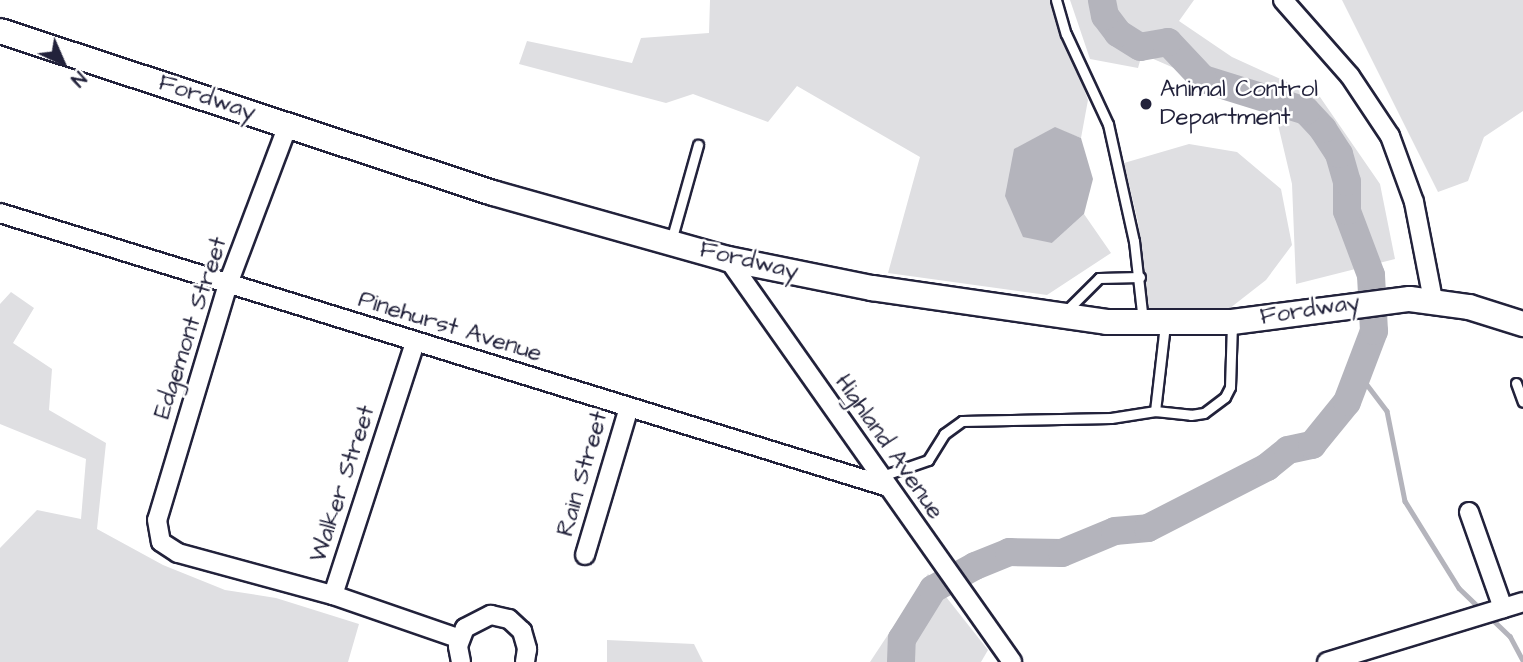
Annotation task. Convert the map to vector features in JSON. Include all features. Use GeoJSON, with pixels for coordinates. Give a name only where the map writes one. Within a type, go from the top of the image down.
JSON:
{"type":"FeatureCollection","features":[{"type":"Feature","properties":{"kind":"street"},"geometry":{"type":"LineString","coordinates":[[1283,0],[1350,76],[1390,136],[1414,202],[1433,300]]}},
{"type":"Feature","properties":{"kind":"street","name":"Fordway"},"geometry":{"type":"LineString","coordinates":[[0,31],[493,192],[728,259],[898,292],[1060,316],[1154,324],[1232,321],[1385,299],[1433,300],[1523,324]]}},
{"type":"Feature","properties":{"kind":"street","name":"Edgemont Street"},"geometry":{"type":"LineString","coordinates":[[166,546],[158,536],[157,520],[228,284],[288,125]]}},
{"type":"Feature","properties":{"kind":"street","name":"Pinehurst Avenue"},"geometry":{"type":"LineString","coordinates":[[0,213],[415,342],[882,482]]}},
{"type":"Feature","properties":{"kind":"street","name":"Highland Avenue"},"geometry":{"type":"LineString","coordinates":[[728,259],[882,482],[1012,662]]}},
{"type":"Feature","properties":{"kind":"street","name":"Walker Street"},"geometry":{"type":"LineString","coordinates":[[166,546],[333,596],[415,342]]}},
{"type":"Feature","properties":{"kind":"street","name":"Rain Street"},"geometry":{"type":"LineString","coordinates":[[585,555],[629,407]]}},
{"type":"Feature","properties":{"kind":"street"},"geometry":{"type":"LineString","coordinates":[[1469,512],[1499,609]]}},
{"type":"Feature","properties":{"kind":"street"},"geometry":{"type":"LineString","coordinates":[[333,596],[460,639]]}},
{"type":"Feature","properties":{"kind":"street"},"geometry":{"type":"LineString","coordinates":[[1327,662],[1523,602]]}},
{"type":"Feature","properties":{"kind":"street"},"geometry":{"type":"LineString","coordinates":[[461,662],[460,639],[474,620],[503,616],[525,637],[525,662]]}},
{"type":"Feature","properties":{"kind":"lane"},"geometry":{"type":"LineString","coordinates":[[1056,0],[1066,34],[1104,110],[1140,277],[1154,324],[1155,411]]}},
{"type":"Feature","properties":{"kind":"lane"},"geometry":{"type":"LineString","coordinates":[[670,243],[698,145]]}},
{"type":"Feature","properties":{"kind":"lane"},"geometry":{"type":"LineString","coordinates":[[1060,316],[1099,278],[1140,277]]}},
{"type":"Feature","properties":{"kind":"lane"},"geometry":{"type":"LineString","coordinates":[[882,482],[928,460],[944,434],[962,421],[1091,419],[1155,411],[1191,415],[1204,413],[1225,397],[1230,387],[1232,321]]}},
{"type":"Feature","properties":{"kind":"lane"},"geometry":{"type":"LineString","coordinates":[[1516,383],[1523,402]]}},
{"type":"Feature","properties":{"kind":"shaded area"},"geometry":{"type":"Polygon","coordinates":[[[710,0],[1051,0],[1088,100],[1081,138],[1055,128],[1052,243],[1084,214],[1111,253],[1047,295],[888,273],[920,157],[797,86],[768,122],[693,94],[666,103],[519,64],[527,41],[632,63],[641,38],[709,33],[710,0]]]}},
{"type":"Feature","properties":{"kind":"shaded area"},"geometry":{"type":"Polygon","coordinates":[[[1070,0],[1194,0],[1179,21],[1232,57],[1320,97],[1380,184],[1395,259],[1296,284],[1292,184],[1275,112],[1142,54],[1138,68],[1090,59],[1070,0]]]}},
{"type":"Feature","properties":{"kind":"shaded area"},"geometry":{"type":"Polygon","coordinates":[[[1342,0],[1523,0],[1523,111],[1484,137],[1468,181],[1438,192],[1342,0]]]}},
{"type":"Feature","properties":{"kind":"shaded area"},"geometry":{"type":"Polygon","coordinates":[[[1055,127],[1081,138],[1093,179],[1084,214],[1052,243],[1023,237],[1005,196],[1014,149],[1055,127]]]}},
{"type":"Feature","properties":{"kind":"shaded area"},"geometry":{"type":"Polygon","coordinates":[[[1189,144],[1237,152],[1281,189],[1292,245],[1266,280],[1225,312],[1150,316],[1138,222],[1124,163],[1189,144]]]}},
{"type":"Feature","properties":{"kind":"shaded area"},"geometry":{"type":"Polygon","coordinates":[[[11,292],[34,308],[13,343],[52,369],[49,410],[106,443],[97,529],[163,565],[225,590],[276,598],[359,624],[348,662],[0,662],[0,548],[37,510],[81,519],[86,459],[0,424],[0,304],[11,292]]]}},
{"type":"Feature","properties":{"kind":"shaded area"},"geometry":{"type":"Polygon","coordinates":[[[928,574],[988,650],[981,662],[870,662],[928,574]]]}},
{"type":"Feature","properties":{"kind":"shaded area"},"geometry":{"type":"Polygon","coordinates":[[[607,640],[694,644],[703,662],[607,662],[607,640]]]}},
{"type":"Feature","properties":{"kind":"waterway"},"geometry":{"type":"LineString","coordinates":[[901,662],[902,639],[933,589],[975,566],[1009,552],[1062,553],[1115,531],[1148,528],[1267,467],[1288,450],[1312,445],[1347,402],[1374,331],[1371,275],[1347,211],[1347,182],[1339,154],[1323,129],[1306,111],[1203,79],[1168,42],[1140,47],[1118,33],[1105,16],[1102,0]]}},
{"type":"Feature","properties":{"kind":"waterway"},"geometry":{"type":"LineString","coordinates":[[1359,374],[1387,411],[1405,501],[1459,588],[1481,609]]}},
{"type":"Feature","properties":{"kind":"waterway"},"geometry":{"type":"LineString","coordinates":[[1490,617],[1510,636],[1523,660]]}},
{"type":"Feature","properties":{"kind":"place","name":"Animal Control Department"},"geometry":{"type":"Point","coordinates":[1146,104]}}]}
